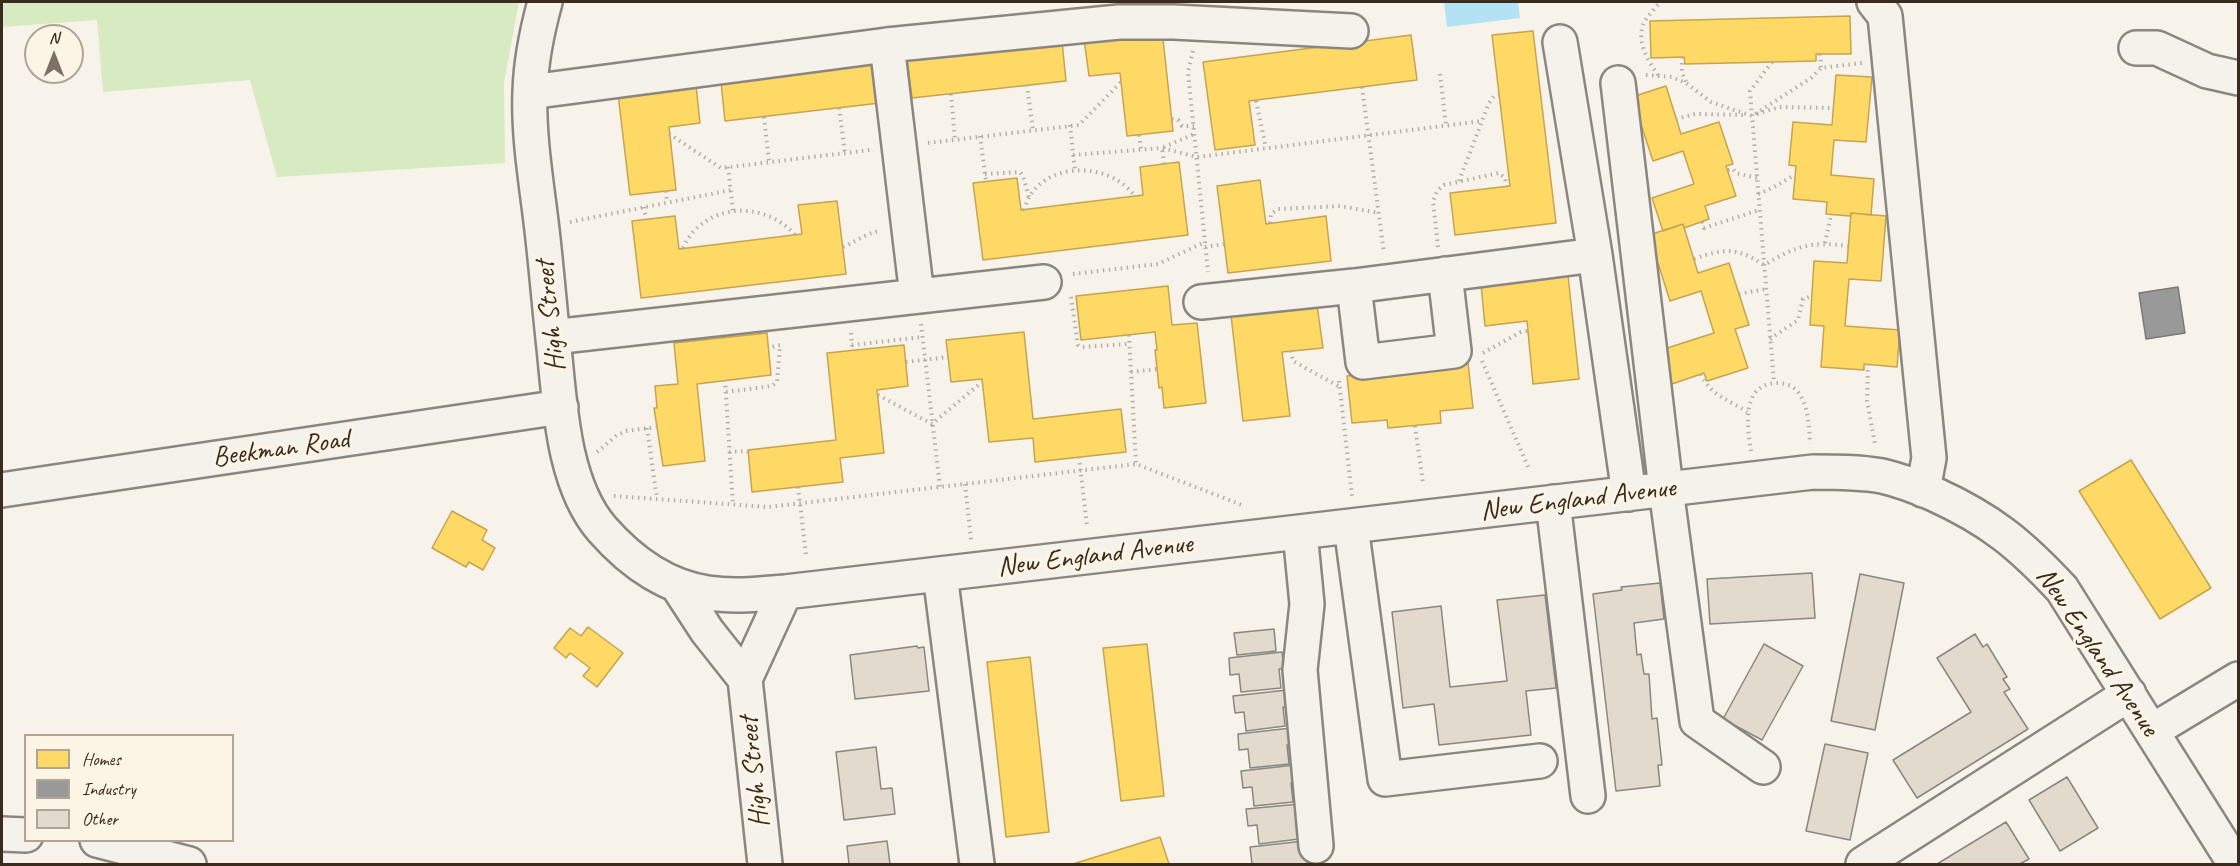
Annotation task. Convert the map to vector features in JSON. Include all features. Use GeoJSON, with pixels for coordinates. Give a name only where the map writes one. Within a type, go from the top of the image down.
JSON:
{"type":"FeatureCollection","features":[{"type":"Feature","properties":{"kind":"street","name":"High Street"},"geometry":{"type":"LineString","coordinates":[[545,2],[537,38],[530,92],[533,145],[561,407],[570,460],[580,493],[600,527],[623,551],[648,570],[677,585],[708,593],[736,595]]}},
{"type":"Feature","properties":{"kind":"street"},"geometry":{"type":"LineString","coordinates":[[1874,2],[1885,16],[1929,458],[1923,490]]}},
{"type":"Feature","properties":{"kind":"street"},"geometry":{"type":"LineString","coordinates":[[530,92],[887,45],[1119,22],[1195,23],[1350,31]]}},
{"type":"Feature","properties":{"kind":"street"},"geometry":{"type":"LineString","coordinates":[[1560,42],[1595,255],[1629,494]]}},
{"type":"Feature","properties":{"kind":"street"},"geometry":{"type":"LineString","coordinates":[[887,45],[917,296]]}},
{"type":"Feature","properties":{"kind":"street"},"geometry":{"type":"LineString","coordinates":[[2136,48],[2157,48],[2207,70],[2238,78]]}},
{"type":"Feature","properties":{"kind":"street"},"geometry":{"type":"LineString","coordinates":[[1618,83],[1666,489],[1697,721],[1763,767]]}},
{"type":"Feature","properties":{"kind":"street"},"geometry":{"type":"LineString","coordinates":[[1206,302],[1354,286],[1595,255]]}},
{"type":"Feature","properties":{"kind":"street"},"geometry":{"type":"LineString","coordinates":[[1354,286],[1363,362],[1454,351],[1445,274]]}},
{"type":"Feature","properties":{"kind":"street"},"geometry":{"type":"LineString","coordinates":[[553,337],[1044,282]]}},
{"type":"Feature","properties":{"kind":"street","name":"Beekman Road"},"geometry":{"type":"LineString","coordinates":[[2,490],[561,407]]}},
{"type":"Feature","properties":{"kind":"street","name":"New England Avenue"},"geometry":{"type":"LineString","coordinates":[[736,595],[785,592],[1090,557],[1813,471],[1885,477],[1923,490],[1972,512],[2007,536],[2034,559],[2062,590],[2235,864]]}},
{"type":"Feature","properties":{"kind":"street"},"geometry":{"type":"LineString","coordinates":[[1553,502],[1588,796]]}},
{"type":"Feature","properties":{"kind":"street"},"geometry":{"type":"LineString","coordinates":[[1351,526],[1385,779],[1540,761]]}},
{"type":"Feature","properties":{"kind":"street"},"geometry":{"type":"LineString","coordinates":[[1300,532],[1307,604],[1300,670],[1316,846]]}},
{"type":"Feature","properties":{"kind":"street"},"geometry":{"type":"LineString","coordinates":[[940,574],[977,864]]}},
{"type":"Feature","properties":{"kind":"street","name":"High Street"},"geometry":{"type":"LineString","coordinates":[[677,585],[707,631],[745,679]]}},
{"type":"Feature","properties":{"kind":"street","name":"High Street"},"geometry":{"type":"LineString","coordinates":[[765,864],[745,679],[785,592]]}},
{"type":"Feature","properties":{"kind":"street"},"geometry":{"type":"LineString","coordinates":[[2152,731],[2238,678]]}},
{"type":"Feature","properties":{"kind":"street"},"geometry":{"type":"LineString","coordinates":[[1863,864],[2129,694]]}},
{"type":"Feature","properties":{"kind":"street"},"geometry":{"type":"LineString","coordinates":[[2,834],[24,835]]}},
{"type":"Feature","properties":{"kind":"street"},"geometry":{"type":"LineString","coordinates":[[105,842],[189,864]]}},
{"type":"Feature","properties":{"kind":"path"},"geometry":{"type":"LineString","coordinates":[[1659,75],[1649,62],[1643,47],[1642,32],[1644,24],[1660,2]]}},
{"type":"Feature","properties":{"kind":"path"},"geometry":{"type":"LineString","coordinates":[[1195,23],[1193,57],[1188,72],[1205,245],[1206,302]]}},
{"type":"Feature","properties":{"kind":"path"},"geometry":{"type":"LineString","coordinates":[[1820,54],[1821,68]]}},
{"type":"Feature","properties":{"kind":"path"},"geometry":{"type":"LineString","coordinates":[[1682,57],[1682,73],[1686,83]]}},
{"type":"Feature","properties":{"kind":"path"},"geometry":{"type":"LineString","coordinates":[[1752,116],[1810,78],[1821,68],[1889,60]]}},
{"type":"Feature","properties":{"kind":"path"},"geometry":{"type":"LineString","coordinates":[[1772,62],[1750,91],[1774,383]]}},
{"type":"Feature","properties":{"kind":"path"},"geometry":{"type":"LineString","coordinates":[[1440,74],[1446,125]]}},
{"type":"Feature","properties":{"kind":"path"},"geometry":{"type":"LineString","coordinates":[[1618,83],[1633,75],[1672,77],[1686,83],[1711,102],[1752,116]]}},
{"type":"Feature","properties":{"kind":"path"},"geometry":{"type":"LineString","coordinates":[[1027,85],[1033,130]]}},
{"type":"Feature","properties":{"kind":"path"},"geometry":{"type":"LineString","coordinates":[[1362,87],[1388,281]]}},
{"type":"Feature","properties":{"kind":"path"},"geometry":{"type":"LineString","coordinates":[[951,94],[955,140]]}},
{"type":"Feature","properties":{"kind":"path"},"geometry":{"type":"LineString","coordinates":[[1459,182],[1489,103],[1494,96],[1499,95]]}},
{"type":"Feature","properties":{"kind":"path"},"geometry":{"type":"LineString","coordinates":[[1256,100],[1266,148]]}},
{"type":"Feature","properties":{"kind":"path"},"geometry":{"type":"LineString","coordinates":[[1676,119],[1695,114],[1752,116],[1779,107],[1833,108]]}},
{"type":"Feature","properties":{"kind":"path"},"geometry":{"type":"LineString","coordinates":[[839,108],[845,153]]}},
{"type":"Feature","properties":{"kind":"path"},"geometry":{"type":"LineString","coordinates":[[764,117],[769,162]]}},
{"type":"Feature","properties":{"kind":"path"},"geometry":{"type":"LineString","coordinates":[[1172,119],[1178,120],[1182,126],[1194,126]]}},
{"type":"Feature","properties":{"kind":"path"},"geometry":{"type":"LineString","coordinates":[[1162,148],[1197,157],[1482,121]]}},
{"type":"Feature","properties":{"kind":"path"},"geometry":{"type":"LineString","coordinates":[[1070,125],[1075,171]]}},
{"type":"Feature","properties":{"kind":"path"},"geometry":{"type":"LineString","coordinates":[[1073,155],[1162,148],[1194,134]]}},
{"type":"Feature","properties":{"kind":"path"},"geometry":{"type":"LineString","coordinates":[[1139,135],[1141,150]]}},
{"type":"Feature","properties":{"kind":"path"},"geometry":{"type":"LineString","coordinates":[[980,136],[986,181]]}},
{"type":"Feature","properties":{"kind":"path"},"geometry":{"type":"LineString","coordinates":[[1162,148],[1164,164]]}},
{"type":"Feature","properties":{"kind":"path"},"geometry":{"type":"LineString","coordinates":[[728,167],[734,211]]}},
{"type":"Feature","properties":{"kind":"path"},"geometry":{"type":"LineString","coordinates":[[1728,170],[1733,169],[1736,173],[1757,178]]}},
{"type":"Feature","properties":{"kind":"path"},"geometry":{"type":"LineString","coordinates":[[1024,210],[1029,197],[1039,185],[1055,176],[1075,171],[1095,171],[1116,178],[1128,187],[1135,197]]}},
{"type":"Feature","properties":{"kind":"path"},"geometry":{"type":"LineString","coordinates":[[985,174],[1020,172],[1029,197]]}},
{"type":"Feature","properties":{"kind":"path"},"geometry":{"type":"LineString","coordinates":[[1445,274],[1439,256],[1433,201],[1437,191],[1444,185],[1499,173],[1505,178],[1506,186]]}},
{"type":"Feature","properties":{"kind":"path"},"geometry":{"type":"LineString","coordinates":[[1758,194],[1775,188],[1778,183],[1795,175]]}},
{"type":"Feature","properties":{"kind":"path"},"geometry":{"type":"LineString","coordinates":[[560,223],[731,190]]}},
{"type":"Feature","properties":{"kind":"path"},"geometry":{"type":"LineString","coordinates":[[666,191],[667,202]]}},
{"type":"Feature","properties":{"kind":"path"},"geometry":{"type":"LineString","coordinates":[[1270,223],[1271,214],[1278,209],[1340,206],[1379,213]]}},
{"type":"Feature","properties":{"kind":"path"},"geometry":{"type":"LineString","coordinates":[[644,207],[646,219]]}},
{"type":"Feature","properties":{"kind":"path"},"geometry":{"type":"LineString","coordinates":[[1702,222],[1704,228],[1760,210]]}},
{"type":"Feature","properties":{"kind":"path"},"geometry":{"type":"LineString","coordinates":[[683,248],[699,225],[716,215],[734,211],[753,212],[772,217],[789,228],[795,235]]}},
{"type":"Feature","properties":{"kind":"path"},"geometry":{"type":"LineString","coordinates":[[1825,243],[1831,215]]}},
{"type":"Feature","properties":{"kind":"path"},"geometry":{"type":"LineString","coordinates":[[843,247],[857,242],[869,232],[909,228]]}},
{"type":"Feature","properties":{"kind":"path"},"geometry":{"type":"LineString","coordinates":[[1764,265],[1790,251],[1808,245],[1825,243],[1848,246]]}},
{"type":"Feature","properties":{"kind":"path"},"geometry":{"type":"LineString","coordinates":[[1130,344],[1081,347],[1078,345],[1071,297],[1058,298],[1044,282],[1059,276],[1158,264],[1205,245],[1224,244]]}},
{"type":"Feature","properties":{"kind":"path"},"geometry":{"type":"LineString","coordinates":[[1694,259],[1730,249],[1747,254],[1764,265]]}},
{"type":"Feature","properties":{"kind":"path"},"geometry":{"type":"LineString","coordinates":[[1739,294],[1766,289]]}},
{"type":"Feature","properties":{"kind":"path"},"geometry":{"type":"LineString","coordinates":[[917,296],[940,487]]}},
{"type":"Feature","properties":{"kind":"path"},"geometry":{"type":"LineString","coordinates":[[1770,339],[1798,321],[1803,299],[1812,296]]}},
{"type":"Feature","properties":{"kind":"path"},"geometry":{"type":"LineString","coordinates":[[847,305],[852,345],[922,337]]}},
{"type":"Feature","properties":{"kind":"path"},"geometry":{"type":"LineString","coordinates":[[1528,331],[1521,332],[1479,355],[1530,471]]}},
{"type":"Feature","properties":{"kind":"path"},"geometry":{"type":"LineString","coordinates":[[1129,334],[1136,464]]}},
{"type":"Feature","properties":{"kind":"path"},"geometry":{"type":"LineString","coordinates":[[726,392],[772,386],[777,382],[780,345],[768,348]]}},
{"type":"Feature","properties":{"kind":"path"},"geometry":{"type":"LineString","coordinates":[[1291,351],[1293,361],[1340,388]]}},
{"type":"Feature","properties":{"kind":"path"},"geometry":{"type":"LineString","coordinates":[[906,362],[948,357]]}},
{"type":"Feature","properties":{"kind":"path"},"geometry":{"type":"LineString","coordinates":[[1868,364],[1868,401],[1875,443],[1871,475]]}},
{"type":"Feature","properties":{"kind":"path"},"geometry":{"type":"LineString","coordinates":[[1131,372],[1157,369]]}},
{"type":"Feature","properties":{"kind":"path"},"geometry":{"type":"LineString","coordinates":[[1701,374],[1705,384],[1714,393],[1747,412]]}},
{"type":"Feature","properties":{"kind":"path"},"geometry":{"type":"LineString","coordinates":[[1339,378],[1352,501],[1351,526]]}},
{"type":"Feature","properties":{"kind":"path"},"geometry":{"type":"LineString","coordinates":[[725,380],[733,505]]}},
{"type":"Feature","properties":{"kind":"path"},"geometry":{"type":"LineString","coordinates":[[932,424],[982,382]]}},
{"type":"Feature","properties":{"kind":"path"},"geometry":{"type":"LineString","coordinates":[[1754,478],[1747,412],[1751,398],[1759,388],[1774,383],[1787,384],[1797,390],[1805,404],[1813,471]]}},
{"type":"Feature","properties":{"kind":"path"},"geometry":{"type":"LineString","coordinates":[[878,395],[932,424]]}},
{"type":"Feature","properties":{"kind":"path"},"geometry":{"type":"LineString","coordinates":[[1415,426],[1423,483]]}},
{"type":"Feature","properties":{"kind":"path"},"geometry":{"type":"LineString","coordinates":[[591,454],[599,452],[616,436],[626,431],[657,427]]}},
{"type":"Feature","properties":{"kind":"path"},"geometry":{"type":"LineString","coordinates":[[646,428],[657,499]]}},
{"type":"Feature","properties":{"kind":"path"},"geometry":{"type":"LineString","coordinates":[[729,452],[748,452]]}},
{"type":"Feature","properties":{"kind":"path"},"geometry":{"type":"LineString","coordinates":[[1079,457],[1090,557]]}},
{"type":"Feature","properties":{"kind":"path"},"geometry":{"type":"LineString","coordinates":[[609,496],[768,507],[1136,464],[1242,505]]}},
{"type":"Feature","properties":{"kind":"path"},"geometry":{"type":"LineString","coordinates":[[965,484],[975,570]]}},
{"type":"Feature","properties":{"kind":"path"},"geometry":{"type":"LineString","coordinates":[[798,487],[806,555]]}},
{"type":"Feature","properties":{"kind":"green space"},"geometry":{"type":"Polygon","coordinates":[[[2,2],[519,2],[504,82],[505,163],[277,177],[250,80],[103,92],[97,20],[2,27],[2,2]]]}},
{"type":"Feature","properties":{"kind":"water"},"geometry":{"type":"Polygon","coordinates":[[[1444,2],[1518,2],[1520,18],[1447,27],[1444,2]]]}},
{"type":"Feature","properties":{"kind":"building: Homes"},"geometry":{"type":"Polygon","coordinates":[[[1850,16],[1851,54],[1816,54],[1816,61],[1685,64],[1684,57],[1651,58],[1650,21],[1850,16]]]}},
{"type":"Feature","properties":{"kind":"building: Homes"},"geometry":{"type":"Polygon","coordinates":[[[1162,30],[1173,131],[1127,136],[1120,73],[1089,76],[1084,39],[1162,30]]]}},
{"type":"Feature","properties":{"kind":"building: Homes"},"geometry":{"type":"Polygon","coordinates":[[[1533,31],[1556,223],[1455,235],[1450,193],[1510,186],[1492,35],[1533,31]]]}},
{"type":"Feature","properties":{"kind":"building: Homes"},"geometry":{"type":"Polygon","coordinates":[[[1411,35],[1417,80],[1249,101],[1255,145],[1215,150],[1203,62],[1411,35]]]}},
{"type":"Feature","properties":{"kind":"building: Homes"},"geometry":{"type":"Polygon","coordinates":[[[1062,41],[1066,81],[912,98],[907,59],[1062,41]]]}},
{"type":"Feature","properties":{"kind":"building: Homes"},"geometry":{"type":"Polygon","coordinates":[[[875,64],[880,103],[725,121],[721,82],[875,64]]]}},
{"type":"Feature","properties":{"kind":"building: Homes"},"geometry":{"type":"Polygon","coordinates":[[[1836,75],[1872,77],[1866,142],[1834,140],[1831,175],[1874,179],[1871,215],[1826,214],[1827,202],[1793,199],[1796,166],[1789,165],[1793,122],[1832,125],[1836,75]]]}},
{"type":"Feature","properties":{"kind":"building: Homes"},"geometry":{"type":"Polygon","coordinates":[[[696,85],[700,123],[669,127],[676,190],[630,195],[618,94],[696,85]]]}},
{"type":"Feature","properties":{"kind":"building: Homes"},"geometry":{"type":"Polygon","coordinates":[[[1666,86],[1681,134],[1719,122],[1733,164],[1726,166],[1736,196],[1705,206],[1709,219],[1684,228],[1683,224],[1663,231],[1652,198],[1694,184],[1683,151],[1653,161],[1632,97],[1666,86]]]}},
{"type":"Feature","properties":{"kind":"building: Homes"},"geometry":{"type":"Polygon","coordinates":[[[1179,162],[1188,235],[983,260],[973,183],[1017,178],[1021,210],[1143,195],[1140,167],[1179,162]]]}},
{"type":"Feature","properties":{"kind":"building: Homes"},"geometry":{"type":"Polygon","coordinates":[[[1260,180],[1266,224],[1326,216],[1331,261],[1228,273],[1217,186],[1260,180]]]}},
{"type":"Feature","properties":{"kind":"building: Homes"},"geometry":{"type":"Polygon","coordinates":[[[837,201],[846,274],[641,298],[632,221],[675,216],[679,249],[802,234],[798,205],[837,201]]]}},
{"type":"Feature","properties":{"kind":"building: Homes"},"geometry":{"type":"Polygon","coordinates":[[[1851,213],[1886,216],[1881,281],[1849,279],[1845,326],[1900,330],[1897,367],[1864,364],[1864,370],[1821,367],[1824,326],[1810,325],[1814,261],[1847,263],[1851,213]]]}},
{"type":"Feature","properties":{"kind":"building: Homes"},"geometry":{"type":"Polygon","coordinates":[[[1683,224],[1698,273],[1729,263],[1749,325],[1735,329],[1748,368],[1707,381],[1704,373],[1672,384],[1661,350],[1714,333],[1701,291],[1670,301],[1649,235],[1683,224]]]}},
{"type":"Feature","properties":{"kind":"building: Homes"},"geometry":{"type":"Polygon","coordinates":[[[1568,275],[1579,379],[1533,384],[1527,321],[1485,326],[1481,284],[1568,275]]]}},
{"type":"Feature","properties":{"kind":"building: Homes"},"geometry":{"type":"Polygon","coordinates":[[[1168,286],[1172,325],[1197,323],[1206,403],[1164,408],[1162,387],[1159,388],[1155,332],[1081,340],[1076,296],[1168,286]]]}},
{"type":"Feature","properties":{"kind":"building: Homes"},"geometry":{"type":"Polygon","coordinates":[[[1317,305],[1323,348],[1282,352],[1290,416],[1243,421],[1231,315],[1317,305]]]}},
{"type":"Feature","properties":{"kind":"building: Homes"},"geometry":{"type":"Polygon","coordinates":[[[1024,332],[1033,419],[1121,409],[1126,452],[1035,462],[1033,438],[989,442],[982,379],[951,382],[946,340],[1024,332]]]}},
{"type":"Feature","properties":{"kind":"building: Homes"},"geometry":{"type":"Polygon","coordinates":[[[767,333],[771,375],[697,384],[705,461],[663,466],[654,408],[657,408],[655,386],[678,384],[674,343],[767,333]]]}},
{"type":"Feature","properties":{"kind":"building: Homes"},"geometry":{"type":"Polygon","coordinates":[[[904,345],[908,386],[877,390],[884,453],[840,458],[843,482],[752,492],[748,450],[836,440],[827,353],[904,345]]]}},
{"type":"Feature","properties":{"kind":"building: Homes"},"geometry":{"type":"Polygon","coordinates":[[[1468,363],[1473,408],[1440,411],[1441,423],[1388,428],[1387,420],[1352,423],[1347,376],[1468,363]]]}},
{"type":"Feature","properties":{"kind":"building: Homes"},"geometry":{"type":"Polygon","coordinates":[[[2131,460],[2211,588],[2160,619],[2079,491],[2131,460]]]}},
{"type":"Feature","properties":{"kind":"building: Homes"},"geometry":{"type":"Polygon","coordinates":[[[452,511],[487,530],[482,540],[495,548],[483,570],[469,562],[466,567],[432,548],[452,511]]]}},
{"type":"Feature","properties":{"kind":"building: Homes"},"geometry":{"type":"Polygon","coordinates":[[[588,627],[623,653],[597,687],[583,676],[590,668],[570,653],[566,658],[554,648],[570,628],[581,636],[588,627]]]}},
{"type":"Feature","properties":{"kind":"building: Homes"},"geometry":{"type":"Polygon","coordinates":[[[1147,644],[1164,796],[1121,801],[1103,648],[1147,644]]]}},
{"type":"Feature","properties":{"kind":"building: Homes"},"geometry":{"type":"Polygon","coordinates":[[[1030,657],[1049,832],[1006,837],[987,662],[1030,657]]]}},
{"type":"Feature","properties":{"kind":"building: Homes"},"geometry":{"type":"Polygon","coordinates":[[[1160,837],[1169,864],[1073,864],[1160,837]]]}},
{"type":"Feature","properties":{"kind":"building: Industry"},"geometry":{"type":"Polygon","coordinates":[[[2178,287],[2185,333],[2146,339],[2139,293],[2178,287]]]}},
{"type":"Feature","properties":{"kind":"building: Other"},"geometry":{"type":"Polygon","coordinates":[[[1812,573],[1815,618],[1710,624],[1707,579],[1812,573]]]}},
{"type":"Feature","properties":{"kind":"building: Other"},"geometry":{"type":"Polygon","coordinates":[[[1860,574],[1904,583],[1875,730],[1831,721],[1860,574]]]}},
{"type":"Feature","properties":{"kind":"building: Other"},"geometry":{"type":"Polygon","coordinates":[[[1660,583],[1664,619],[1634,623],[1637,655],[1641,654],[1644,674],[1649,674],[1652,719],[1657,718],[1662,765],[1658,765],[1660,786],[1616,791],[1593,594],[1622,590],[1621,587],[1660,583]]]}},
{"type":"Feature","properties":{"kind":"building: Other"},"geometry":{"type":"Polygon","coordinates":[[[1545,595],[1556,688],[1526,691],[1531,735],[1439,745],[1434,704],[1403,708],[1392,612],[1441,606],[1450,687],[1507,681],[1497,600],[1545,595]]]}},
{"type":"Feature","properties":{"kind":"building: Other"},"geometry":{"type":"Polygon","coordinates":[[[1274,629],[1276,651],[1237,655],[1234,633],[1274,629]]]}},
{"type":"Feature","properties":{"kind":"building: Other"},"geometry":{"type":"Polygon","coordinates":[[[1975,634],[1983,647],[1987,644],[2007,677],[2003,679],[2010,689],[2004,692],[2028,729],[1917,798],[1893,760],[1971,712],[1937,658],[1975,634]]]}},
{"type":"Feature","properties":{"kind":"building: Other"},"geometry":{"type":"Polygon","coordinates":[[[1764,644],[1803,666],[1762,740],[1723,719],[1764,644]]]}},
{"type":"Feature","properties":{"kind":"building: Other"},"geometry":{"type":"Polygon","coordinates":[[[917,646],[918,648],[924,647],[929,691],[855,699],[850,655],[917,646]]]}},
{"type":"Feature","properties":{"kind":"building: Other"},"geometry":{"type":"Polygon","coordinates":[[[1282,652],[1284,669],[1279,669],[1281,688],[1241,692],[1239,674],[1230,675],[1229,658],[1282,652]]]}},
{"type":"Feature","properties":{"kind":"building: Other"},"geometry":{"type":"Polygon","coordinates":[[[1287,690],[1289,707],[1283,707],[1285,726],[1246,731],[1244,712],[1235,713],[1233,696],[1287,690]]]}},
{"type":"Feature","properties":{"kind":"building: Other"},"geometry":{"type":"Polygon","coordinates":[[[1291,728],[1293,745],[1287,745],[1289,764],[1250,768],[1248,749],[1239,750],[1238,734],[1291,728]]]}},
{"type":"Feature","properties":{"kind":"building: Other"},"geometry":{"type":"Polygon","coordinates":[[[1825,744],[1868,753],[1850,840],[1806,831],[1825,744]]]}},
{"type":"Feature","properties":{"kind":"building: Other"},"geometry":{"type":"Polygon","coordinates":[[[876,747],[881,789],[892,788],[895,814],[844,820],[836,752],[876,747]]]}},
{"type":"Feature","properties":{"kind":"building: Other"},"geometry":{"type":"Polygon","coordinates":[[[1295,765],[1297,782],[1291,783],[1293,802],[1254,806],[1252,787],[1243,788],[1241,771],[1295,765]]]}},
{"type":"Feature","properties":{"kind":"building: Other"},"geometry":{"type":"Polygon","coordinates":[[[2067,777],[2098,828],[2060,851],[2029,800],[2067,777]]]}},
{"type":"Feature","properties":{"kind":"building: Other"},"geometry":{"type":"Polygon","coordinates":[[[1299,804],[1301,820],[1297,821],[1299,839],[1259,844],[1257,825],[1248,826],[1246,809],[1299,804]]]}},
{"type":"Feature","properties":{"kind":"building: Other"},"geometry":{"type":"Polygon","coordinates":[[[2006,822],[2029,859],[2020,864],[1937,864],[2006,822]]]}},
{"type":"Feature","properties":{"kind":"building: Other"},"geometry":{"type":"Polygon","coordinates":[[[887,841],[890,864],[849,864],[847,846],[887,841]]]}},
{"type":"Feature","properties":{"kind":"building: Other"},"geometry":{"type":"Polygon","coordinates":[[[1304,841],[1307,864],[1252,864],[1250,847],[1304,841]]]}}]}
